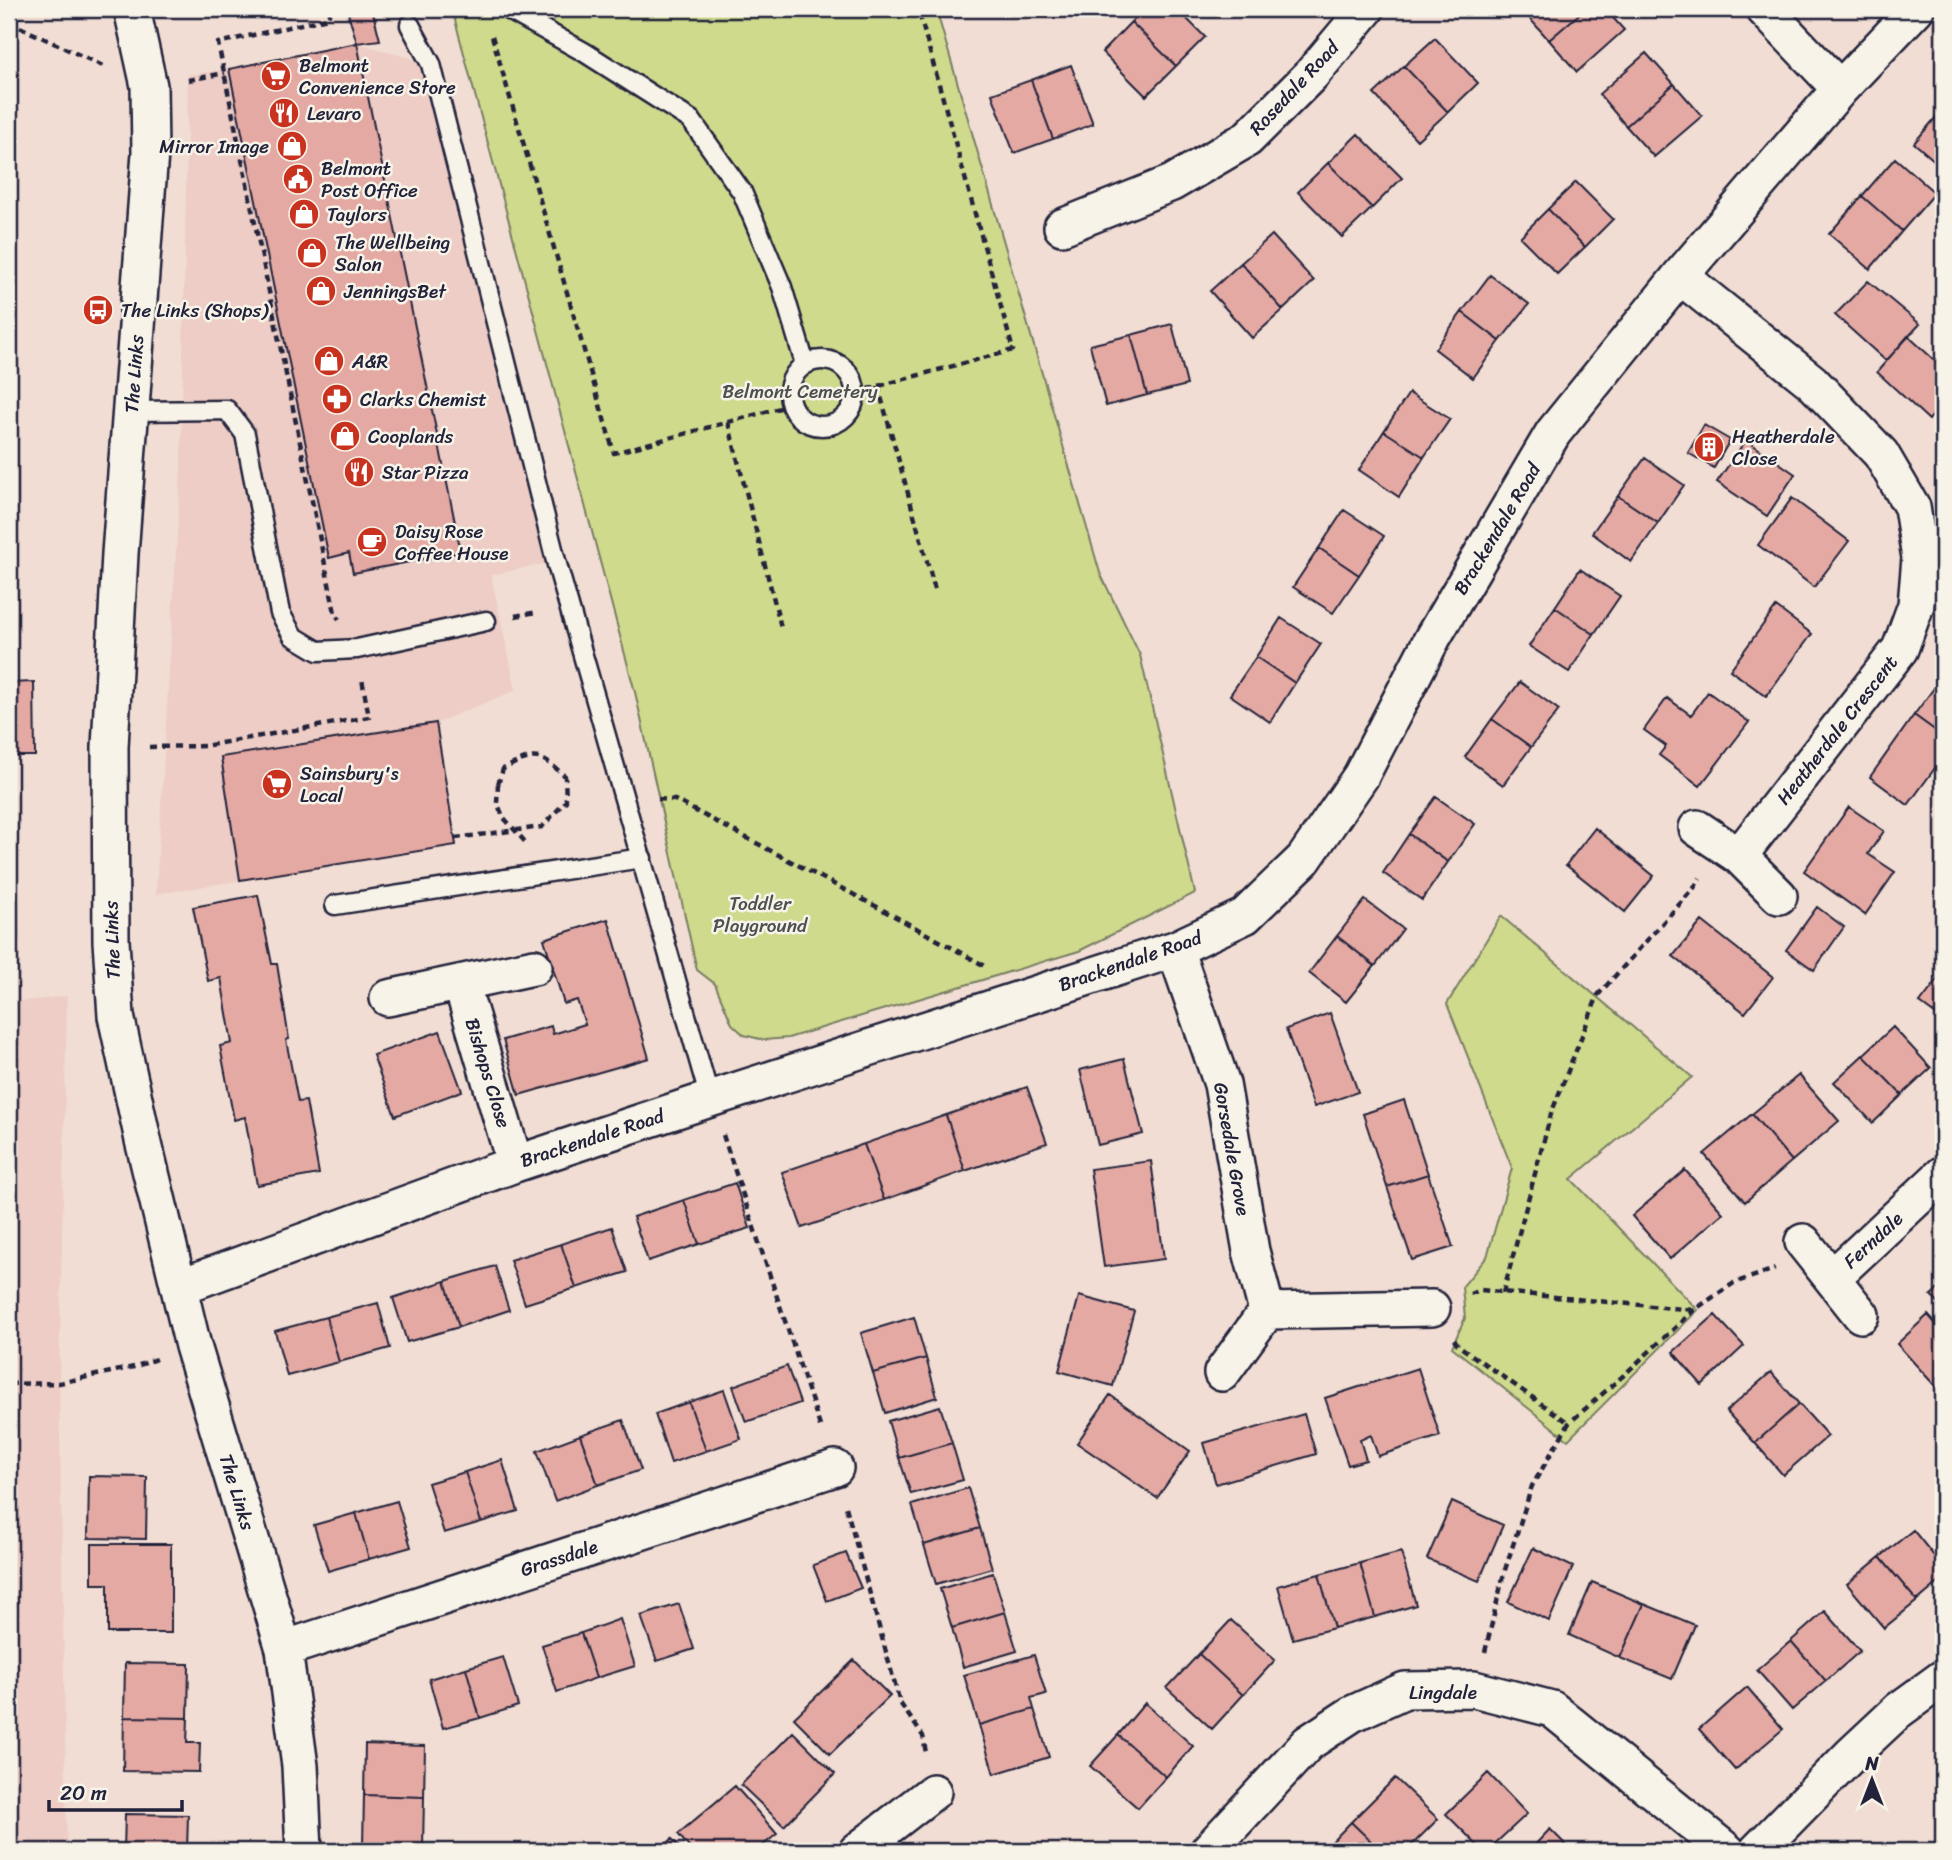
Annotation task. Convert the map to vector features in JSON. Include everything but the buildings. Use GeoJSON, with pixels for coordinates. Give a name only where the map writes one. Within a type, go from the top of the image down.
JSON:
{"type":"FeatureCollection","features":[{"type":"Feature","properties":{"kind":"street","name":"The Links"},"geometry":{"type":"LineString","coordinates":[[132,9],[149,86],[150,153],[120,554],[110,747],[111,942],[117,1016],[143,1140],[193,1346],[284,1649],[300,1766],[304,1851]]}},
{"type":"Feature","properties":{"kind":"street","name":"Rosedale Road"},"geometry":{"type":"LineString","coordinates":[[1062,228],[1172,183],[1247,139],[1311,75],[1366,9]]}},
{"type":"Feature","properties":{"kind":"street"},"geometry":{"type":"LineString","coordinates":[[1764,9],[1840,89]]}},
{"type":"Feature","properties":{"kind":"street","name":"Brackendale Road"},"geometry":{"type":"LineString","coordinates":[[179,1287],[515,1164],[1175,949],[1245,916],[1304,859],[1361,776],[1433,637],[1553,433],[1680,275],[1840,89],[1916,9]]}},
{"type":"Feature","properties":{"kind":"street","name":"Heatherdale Crescent"},"geometry":{"type":"LineString","coordinates":[[1680,275],[1812,382],[1881,454],[1912,507],[1920,558],[1916,605],[1900,649],[1739,856]]}},
{"type":"Feature","properties":{"kind":"street"},"geometry":{"type":"LineString","coordinates":[[1696,828],[1739,856],[1779,896]]}},
{"type":"Feature","properties":{"kind":"street","name":"Gorsedale Grove"},"geometry":{"type":"LineString","coordinates":[[1175,949],[1222,1084],[1251,1251],[1267,1311]]}},
{"type":"Feature","properties":{"kind":"street"},"geometry":{"type":"LineString","coordinates":[[388,998],[534,967]]}},
{"type":"Feature","properties":{"kind":"street","name":"Bishops Close"},"geometry":{"type":"LineString","coordinates":[[461,983],[515,1164]]}},
{"type":"Feature","properties":{"kind":"street","name":"Ferndale"},"geometry":{"type":"LineString","coordinates":[[1833,1277],[1943,1174]]}},
{"type":"Feature","properties":{"kind":"street","name":"Ferndale"},"geometry":{"type":"LineString","coordinates":[[1803,1242],[1861,1315]]}},
{"type":"Feature","properties":{"kind":"street"},"geometry":{"type":"LineString","coordinates":[[1222,1373],[1267,1311],[1432,1308]]}},
{"type":"Feature","properties":{"kind":"street","name":"Grassdale"},"geometry":{"type":"LineString","coordinates":[[284,1649],[835,1468]]}},
{"type":"Feature","properties":{"kind":"street"},"geometry":{"type":"LineString","coordinates":[[1757,1851],[1899,1710],[1943,1678]]}},
{"type":"Feature","properties":{"kind":"street","name":"Lingdale"},"geometry":{"type":"LineString","coordinates":[[1208,1851],[1308,1743],[1352,1714],[1405,1690],[1474,1689],[1552,1709],[1727,1851]]}},
{"type":"Feature","properties":{"kind":"street"},"geometry":{"type":"LineString","coordinates":[[857,1851],[933,1792]]}},
{"type":"Feature","properties":{"kind":"lane"},"geometry":{"type":"LineString","coordinates":[[507,9],[584,52],[691,120],[742,192],[782,287],[805,364]]}},
{"type":"Feature","properties":{"kind":"lane"},"geometry":{"type":"LineString","coordinates":[[525,19],[550,9]]}},
{"type":"Feature","properties":{"kind":"lane"},"geometry":{"type":"LineString","coordinates":[[410,25],[431,64],[569,606],[710,1099]]}},
{"type":"Feature","properties":{"kind":"lane"},"geometry":{"type":"LineString","coordinates":[[821,359],[838,363],[851,375],[856,392],[852,411],[838,423],[819,427],[802,420],[790,405],[788,389],[793,375],[805,364],[821,359]]}},
{"type":"Feature","properties":{"kind":"lane"},"geometry":{"type":"LineString","coordinates":[[131,411],[227,410],[245,434],[280,613],[293,636],[318,651],[357,649],[486,621]]}},
{"type":"Feature","properties":{"kind":"lane"},"geometry":{"type":"LineString","coordinates":[[335,905],[642,858]]}},
{"type":"Feature","properties":{"kind":"path"},"geometry":{"type":"LineString","coordinates":[[110,747],[204,746],[369,717],[357,649],[335,612],[218,43],[327,18],[331,9]]}},
{"type":"Feature","properties":{"kind":"path"},"geometry":{"type":"LineString","coordinates":[[856,392],[1013,350],[918,9]]}},
{"type":"Feature","properties":{"kind":"path"},"geometry":{"type":"LineString","coordinates":[[492,35],[614,453],[790,405]]}},
{"type":"Feature","properties":{"kind":"path"},"geometry":{"type":"LineString","coordinates":[[878,386],[935,590]]}},
{"type":"Feature","properties":{"kind":"path"},"geometry":{"type":"LineString","coordinates":[[728,422],[782,631]]}},
{"type":"Feature","properties":{"kind":"path"},"geometry":{"type":"LineString","coordinates":[[486,621],[569,606]]}},
{"type":"Feature","properties":{"kind":"path"},"geometry":{"type":"LineString","coordinates":[[455,838],[542,827],[566,801],[565,776],[544,758],[529,757],[503,769],[498,784],[497,803],[504,818],[552,871]]}},
{"type":"Feature","properties":{"kind":"path"},"geometry":{"type":"LineString","coordinates":[[625,797],[675,800],[896,917],[1034,994]]}},
{"type":"Feature","properties":{"kind":"path"},"geometry":{"type":"LineString","coordinates":[[1503,1293],[1551,1114],[1598,995],[1693,888]]}},
{"type":"Feature","properties":{"kind":"path"},"geometry":{"type":"LineString","coordinates":[[1474,1689],[1492,1630],[1504,1573],[1532,1486],[1569,1423],[1694,1310],[1734,1283],[1779,1267],[1803,1242]]}},
{"type":"Feature","properties":{"kind":"path"},"geometry":{"type":"LineString","coordinates":[[1569,1423],[1460,1346],[1432,1308],[1480,1290],[1694,1310]]}},
{"type":"Feature","properties":{"kind":"path"},"geometry":{"type":"LineString","coordinates":[[9,1384],[59,1383],[134,1367],[193,1346]]}},
{"type":"Feature","properties":{"kind":"shaded area"},"geometry":{"type":"Polygon","coordinates":[[[357,43],[431,64],[556,561],[491,575],[516,690],[436,723],[456,845],[156,894],[181,468],[188,75],[357,43]]]}},
{"type":"Feature","properties":{"kind":"shaded area"},"geometry":{"type":"Polygon","coordinates":[[[67,996],[59,1383],[67,1851],[9,1851],[9,1003],[67,996]]]}},
{"type":"Feature","properties":{"kind":"green space","name":"Belmont Cemetery"},"geometry":{"type":"Polygon","coordinates":[[[452,9],[936,9],[1100,573],[1140,655],[1195,893],[1079,951],[788,1038],[764,1040],[744,1035],[732,1024],[715,984],[697,970],[635,692],[452,9]]]}},
{"type":"Feature","properties":{"kind":"green space"},"geometry":{"type":"Polygon","coordinates":[[[1501,916],[1692,1077],[1571,1179],[1698,1310],[1568,1440],[1452,1347],[1465,1318],[1462,1287],[1487,1257],[1512,1168],[1447,1004],[1501,916]]]}},
{"type":"Feature","properties":{"kind":"place","name":"Belmont Convenience Store"},"geometry":{"type":"Point","coordinates":[276,76]}},
{"type":"Feature","properties":{"kind":"place","name":"Levaro"},"geometry":{"type":"Point","coordinates":[284,113]}},
{"type":"Feature","properties":{"kind":"place","name":"Mirror Image"},"geometry":{"type":"Point","coordinates":[292,146]}},
{"type":"Feature","properties":{"kind":"place","name":"Belmont Post Office"},"geometry":{"type":"Point","coordinates":[298,179]}},
{"type":"Feature","properties":{"kind":"place","name":"Taylors"},"geometry":{"type":"Point","coordinates":[304,214]}},
{"type":"Feature","properties":{"kind":"place","name":"The Wellbeing Salon"},"geometry":{"type":"Point","coordinates":[312,253]}},
{"type":"Feature","properties":{"kind":"place","name":"JenningsBet"},"geometry":{"type":"Point","coordinates":[321,291]}},
{"type":"Feature","properties":{"kind":"place","name":"The Links (Shops)"},"geometry":{"type":"Point","coordinates":[98,310]}},
{"type":"Feature","properties":{"kind":"place","name":"A&R"},"geometry":{"type":"Point","coordinates":[329,361]}},
{"type":"Feature","properties":{"kind":"place","name":"Clarks Chemist"},"geometry":{"type":"Point","coordinates":[337,399]}},
{"type":"Feature","properties":{"kind":"place","name":"Cooplands"},"geometry":{"type":"Point","coordinates":[345,436]}},
{"type":"Feature","properties":{"kind":"place","name":"Heatherdale Close"},"geometry":{"type":"Point","coordinates":[1709,447]}},
{"type":"Feature","properties":{"kind":"place","name":"Star Pizza"},"geometry":{"type":"Point","coordinates":[359,472]}},
{"type":"Feature","properties":{"kind":"place","name":"Daisy Rose Coffee House"},"geometry":{"type":"Point","coordinates":[372,542]}},
{"type":"Feature","properties":{"kind":"place","name":"Sainsbury's Local"},"geometry":{"type":"Point","coordinates":[277,784]}},
{"type":"Feature","properties":{"kind":"park label","name":"Toddler Playground"},"geometry":{"type":"Point","coordinates":[760,914]}}]}
